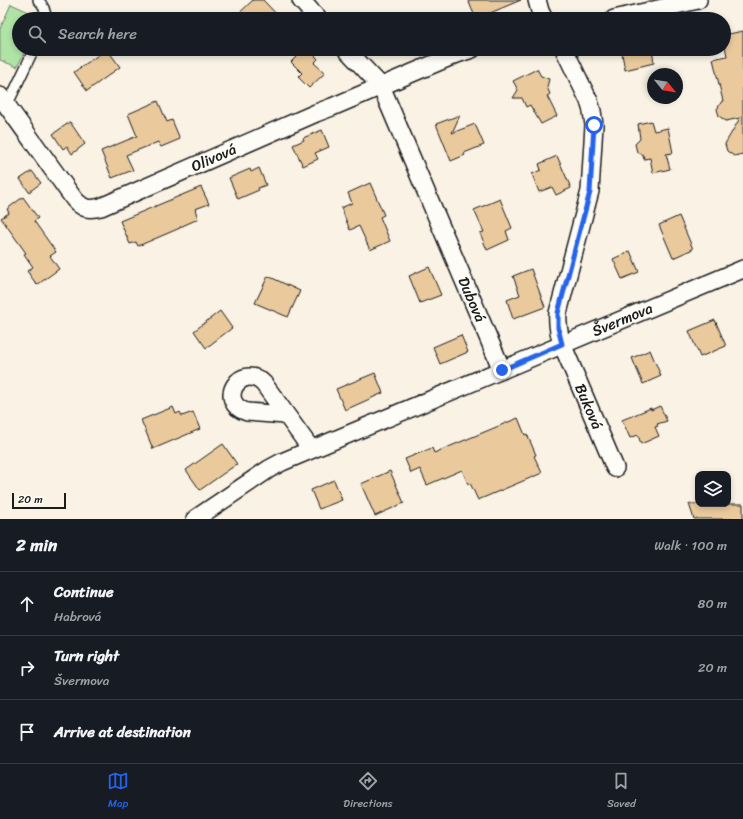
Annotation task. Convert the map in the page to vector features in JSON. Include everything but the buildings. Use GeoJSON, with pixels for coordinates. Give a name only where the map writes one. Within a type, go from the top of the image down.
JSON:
{"type":"FeatureCollection","features":[{"type":"Feature","properties":{"kind":"street"},"geometry":{"type":"LineString","coordinates":[[300,0],[311,12]]}},
{"type":"Feature","properties":{"kind":"street"},"geometry":{"type":"LineString","coordinates":[[537,0],[540,12]]}},
{"type":"Feature","properties":{"kind":"street"},"geometry":{"type":"LineString","coordinates":[[645,12],[698,0]]}},
{"type":"Feature","properties":{"kind":"street","name":"Dubová"},"geometry":{"type":"LineString","coordinates":[[353,56],[381,86],[502,370]]}},
{"type":"Feature","properties":{"kind":"street","name":"Olivová"},"geometry":{"type":"LineString","coordinates":[[3,101],[74,199],[79,205],[92,209],[101,207],[316,113],[332,108],[452,56]]}},
{"type":"Feature","properties":{"kind":"street","name":"Buková"},"geometry":{"type":"LineString","coordinates":[[567,56],[589,100],[594,125],[590,192],[558,313],[558,328],[562,344],[615,468]]}},
{"type":"Feature","properties":{"kind":"street","name":"Švermova"},"geometry":{"type":"LineString","coordinates":[[502,370],[743,269]]}},
{"type":"Feature","properties":{"kind":"street"},"geometry":{"type":"LineString","coordinates":[[195,519],[269,468],[311,449],[502,370]]}},
{"type":"Feature","properties":{"kind":"street"},"geometry":{"type":"LineString","coordinates":[[286,415],[311,449]]}},
{"type":"Feature","properties":{"kind":"lane"},"geometry":{"type":"LineString","coordinates":[[38,0],[43,5],[45,12]]}},
{"type":"Feature","properties":{"kind":"lane"},"geometry":{"type":"LineString","coordinates":[[3,101],[30,56]]}},
{"type":"Feature","properties":{"kind":"green space"},"geometry":{"type":"Polygon","coordinates":[[[11,4],[29,12],[12,12],[12,56],[22,56],[17,67],[0,60],[0,29],[11,4]]]}},
{"type":"Feature","properties":{"kind":"route"},"geometry":{"type":"LineString","coordinates":[[502,370],[562,344],[557,321],[558,313],[590,192],[594,125]]}}]}
